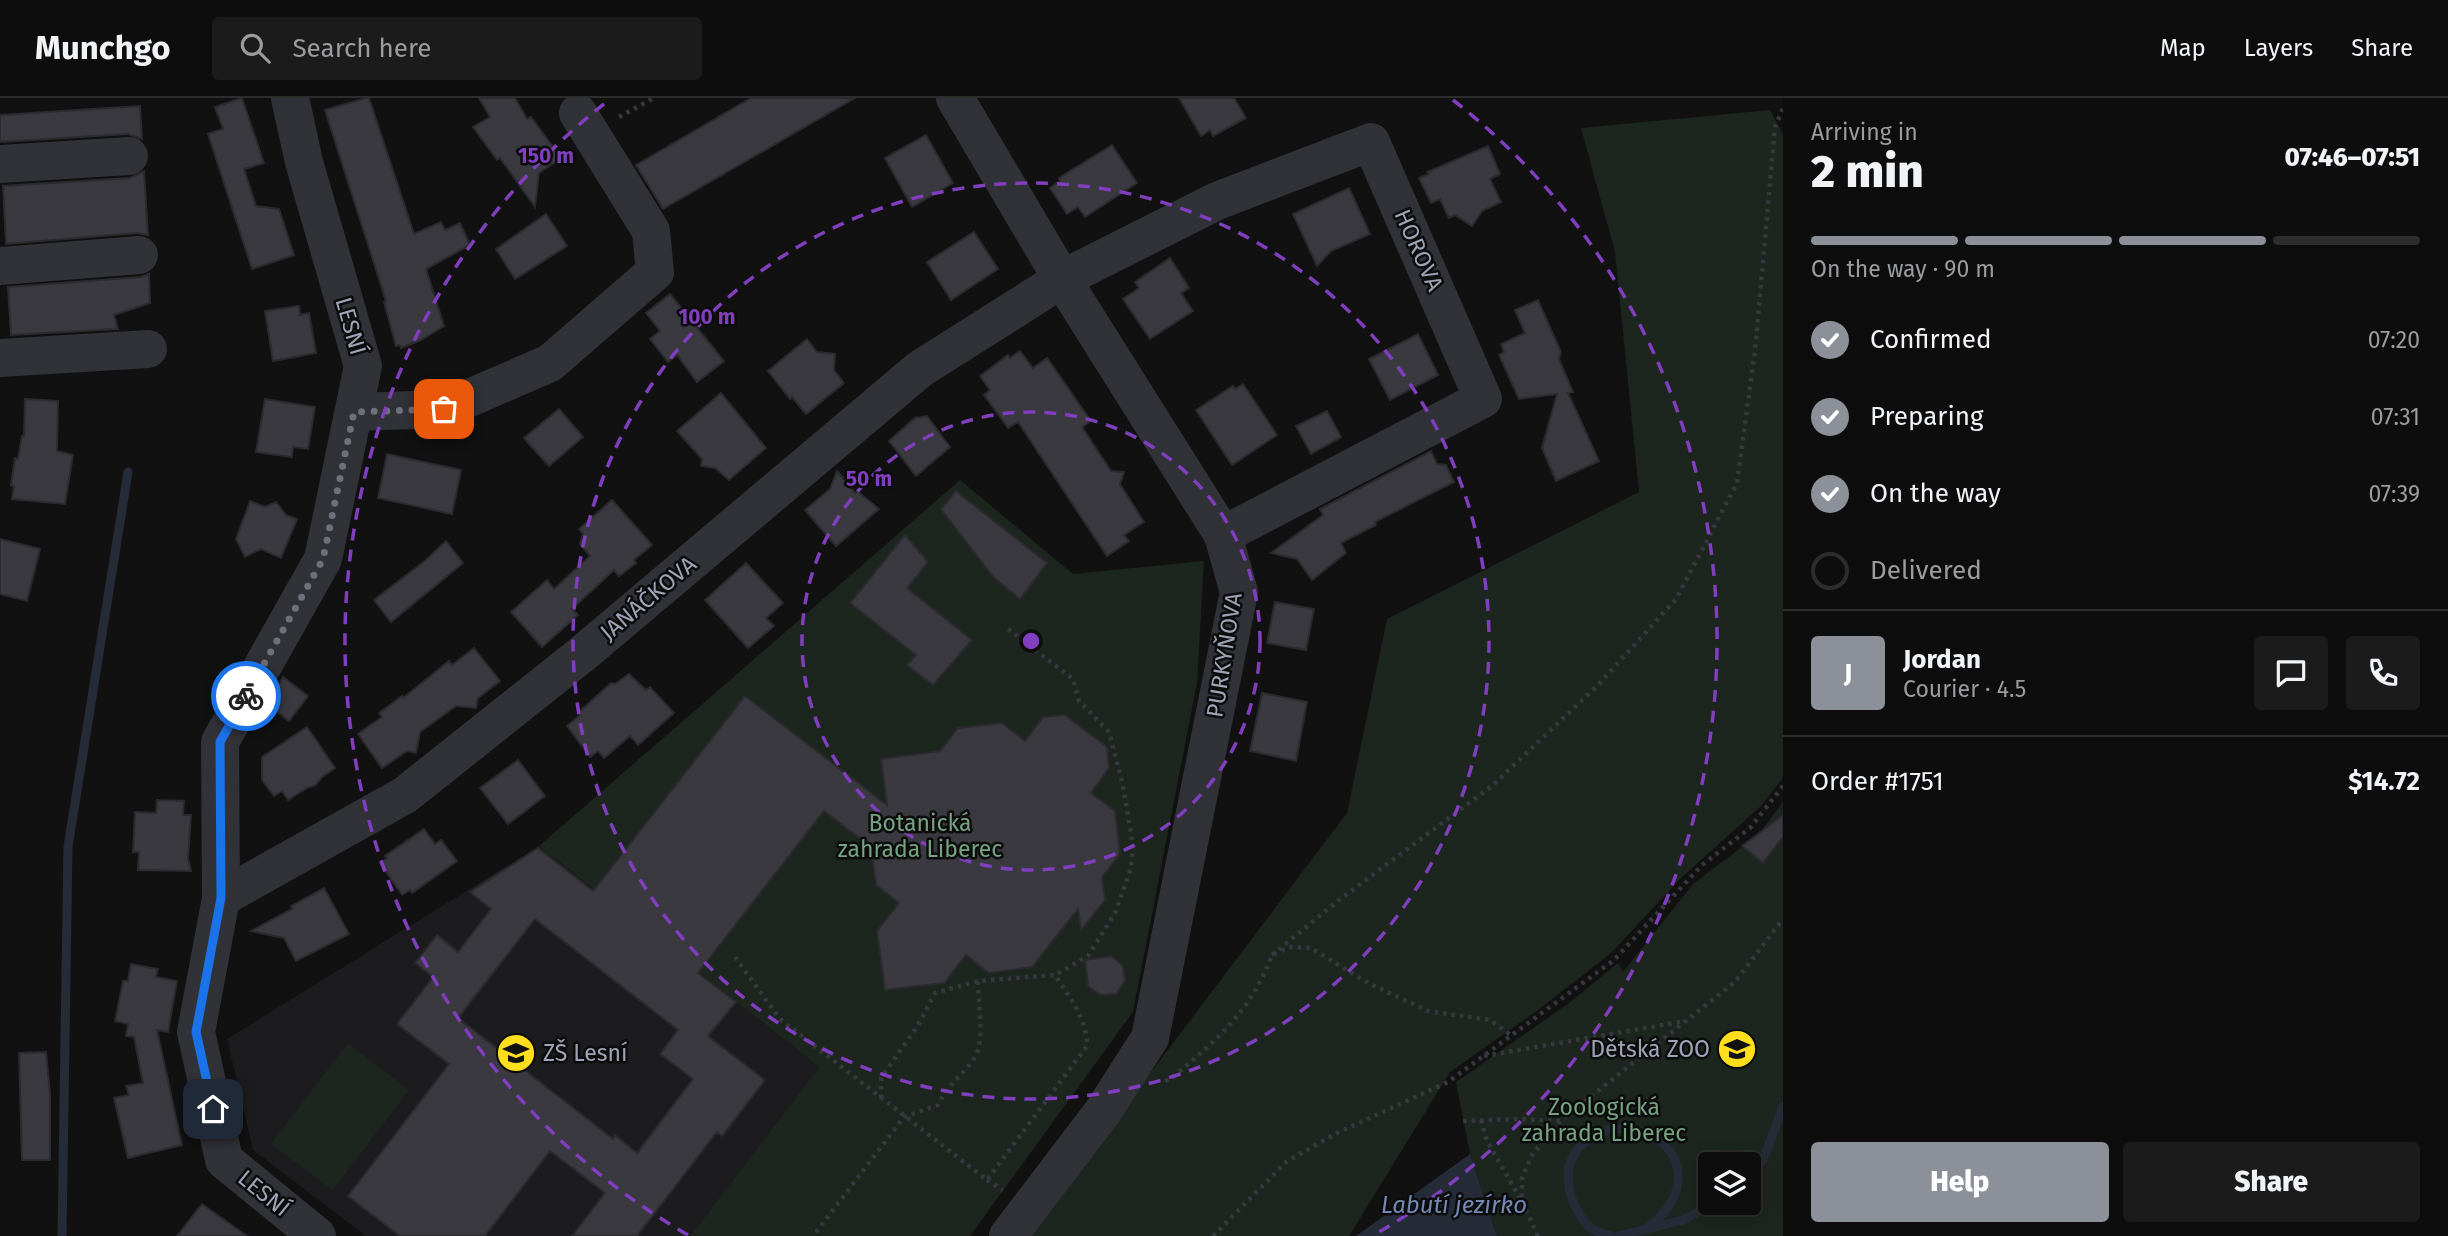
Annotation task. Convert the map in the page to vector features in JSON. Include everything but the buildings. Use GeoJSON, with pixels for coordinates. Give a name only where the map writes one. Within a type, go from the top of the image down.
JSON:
{"type":"FeatureCollection","features":[{"type":"Feature","properties":{"kind":"street","name":"LESNÍ"},"geometry":{"type":"LineString","coordinates":[[290,98],[304,162],[363,366],[323,559],[220,742],[221,898],[196,1032],[224,1160],[317,1236]]}},
{"type":"Feature","properties":{"kind":"street","name":"PURKYŇOVA"},"geometry":{"type":"LineString","coordinates":[[955,98],[1062,279],[1223,535],[1239,592],[1150,1038],[1104,1110],[1008,1236]]}},
{"type":"Feature","properties":{"kind":"street"},"geometry":{"type":"LineString","coordinates":[[354,412],[444,409],[550,363],[655,272],[651,231],[578,113]]}},
{"type":"Feature","properties":{"kind":"street","name":"HOROVA"},"geometry":{"type":"LineString","coordinates":[[1062,279],[1217,201],[1371,142],[1483,399],[1223,535]]}},
{"type":"Feature","properties":{"kind":"street"},"geometry":{"type":"LineString","coordinates":[[0,164],[129,156]]}},
{"type":"Feature","properties":{"kind":"street"},"geometry":{"type":"LineString","coordinates":[[0,266],[139,255]]}},
{"type":"Feature","properties":{"kind":"street","name":"JANÁČKOVA"},"geometry":{"type":"LineString","coordinates":[[221,898],[405,795],[581,655],[920,369],[1062,279]]}},
{"type":"Feature","properties":{"kind":"street"},"geometry":{"type":"LineString","coordinates":[[0,358],[148,349]]}},
{"type":"Feature","properties":{"kind":"path"},"geometry":{"type":"LineString","coordinates":[[1161,1082],[1173,1077],[1218,1039],[1245,1008],[1264,978],[1272,955],[1493,785],[1598,685],[1676,599],[1737,483],[1755,351],[1775,127],[1783,108]]}},
{"type":"Feature","properties":{"kind":"path"},"geometry":{"type":"LineString","coordinates":[[881,1099],[881,1078],[916,1027],[935,993],[978,981],[1055,975],[1088,956],[1115,913],[1131,868],[1133,845],[1123,786],[1109,732],[1079,701],[1073,679],[1009,629]]}},
{"type":"Feature","properties":{"kind":"path"},"geometry":{"type":"LineString","coordinates":[[1213,1236],[1286,1162],[1337,1133],[1448,1082],[1614,960],[1702,865],[1749,828],[1783,786]]}},
{"type":"Feature","properties":{"kind":"path"},"geometry":{"type":"LineString","coordinates":[[1522,1202],[1522,1178],[1532,1155],[1560,1121],[1735,982],[1783,919]]}},
{"type":"Feature","properties":{"kind":"path"},"geometry":{"type":"LineString","coordinates":[[1272,955],[1291,947],[1311,948],[1368,983],[1428,1011],[1490,1020],[1511,1036]]}},
{"type":"Feature","properties":{"kind":"path"},"geometry":{"type":"LineString","coordinates":[[735,957],[780,1019],[988,1180],[1087,1046],[1087,1035],[1080,1013],[1055,975]]}},
{"type":"Feature","properties":{"kind":"path"},"geometry":{"type":"LineString","coordinates":[[813,1236],[904,1117],[938,1105],[945,1089],[977,1054],[981,1034],[978,981]]}},
{"type":"Feature","properties":{"kind":"path"},"geometry":{"type":"LineString","coordinates":[[1483,1056],[1686,1021]]}},
{"type":"Feature","properties":{"kind":"path"},"geometry":{"type":"LineString","coordinates":[[1481,1120],[1487,1141],[1538,1236]]}},
{"type":"Feature","properties":{"kind":"path"},"geometry":{"type":"LineString","coordinates":[[1463,1121],[1560,1121]]}},
{"type":"Feature","properties":{"kind":"shaded area","name":"ZŠ Lesní"},"geometry":{"type":"Polygon","coordinates":[[[539,846],[819,1067],[690,1236],[366,1236],[253,1150],[227,1039],[539,846]]]}},
{"type":"Feature","properties":{"kind":"green space"},"geometry":{"type":"Polygon","coordinates":[[[1770,110],[1783,134],[1783,778],[1761,806],[1682,877],[1611,953],[1538,1010],[1450,1072],[1349,1236],[1027,1236],[1347,813],[1387,619],[1639,492],[1615,252],[1581,128],[1770,110]]]}},
{"type":"Feature","properties":{"kind":"green space","name":"Botanická zahrada Liberec"},"geometry":{"type":"Polygon","coordinates":[[[960,480],[1073,574],[1204,561],[1197,683],[1133,1012],[970,1236],[690,1236],[819,1067],[539,846],[960,480]]]}},
{"type":"Feature","properties":{"kind":"green space","name":"Zoologická zahrada Liberec"},"geometry":{"type":"Polygon","coordinates":[[[1783,802],[1783,1236],[1497,1236],[1470,1154],[1456,1082],[1569,1003],[1618,963],[1623,972],[1693,884],[1758,835],[1783,802]]]}},
{"type":"Feature","properties":{"kind":"green space"},"geometry":{"type":"Polygon","coordinates":[[[348,1043],[409,1090],[333,1190],[271,1144],[348,1043]]]}},
{"type":"Feature","properties":{"kind":"water","name":"Labutí jezírko"},"geometry":{"type":"Polygon","coordinates":[[[1470,1154],[1497,1236],[1356,1236],[1470,1154]]]}},
{"type":"Feature","properties":{"kind":"waterway"},"geometry":{"type":"LineString","coordinates":[[62,1236],[68,847],[128,472]]}},
{"type":"Feature","properties":{"kind":"waterway"},"geometry":{"type":"LineString","coordinates":[[1761,1162],[1783,1106]]}},
{"type":"Feature","properties":{"kind":"waterway"},"geometry":{"type":"LineString","coordinates":[[1611,1236],[1593,1229],[1583,1219],[1571,1196],[1568,1179],[1569,1167],[1577,1151],[1585,1142],[1603,1132],[1621,1129],[1640,1131],[1656,1138],[1669,1150],[1677,1166],[1678,1184],[1670,1204],[1648,1228]]}},
{"type":"Feature","properties":{"kind":"waterway"},"geometry":{"type":"LineString","coordinates":[[1618,1236],[1683,1220],[1698,1212]]}},
{"type":"Feature","properties":{"kind":"way so far"},"geometry":{"type":"LineString","coordinates":[[246,696],[323,559],[354,412],[444,409]]}},
{"type":"Feature","properties":{"kind":"place","name":"Dětská ZOO"},"geometry":{"type":"Point","coordinates":[1737,1049]}},
{"type":"Feature","properties":{"kind":"place","name":"ZŠ Lesní"},"geometry":{"type":"Point","coordinates":[516,1053]}},
{"type":"Feature","properties":{"kind":"route"},"geometry":{"type":"LineString","coordinates":[[213,1109],[196,1032],[221,898],[220,742],[246,696]]}}]}
